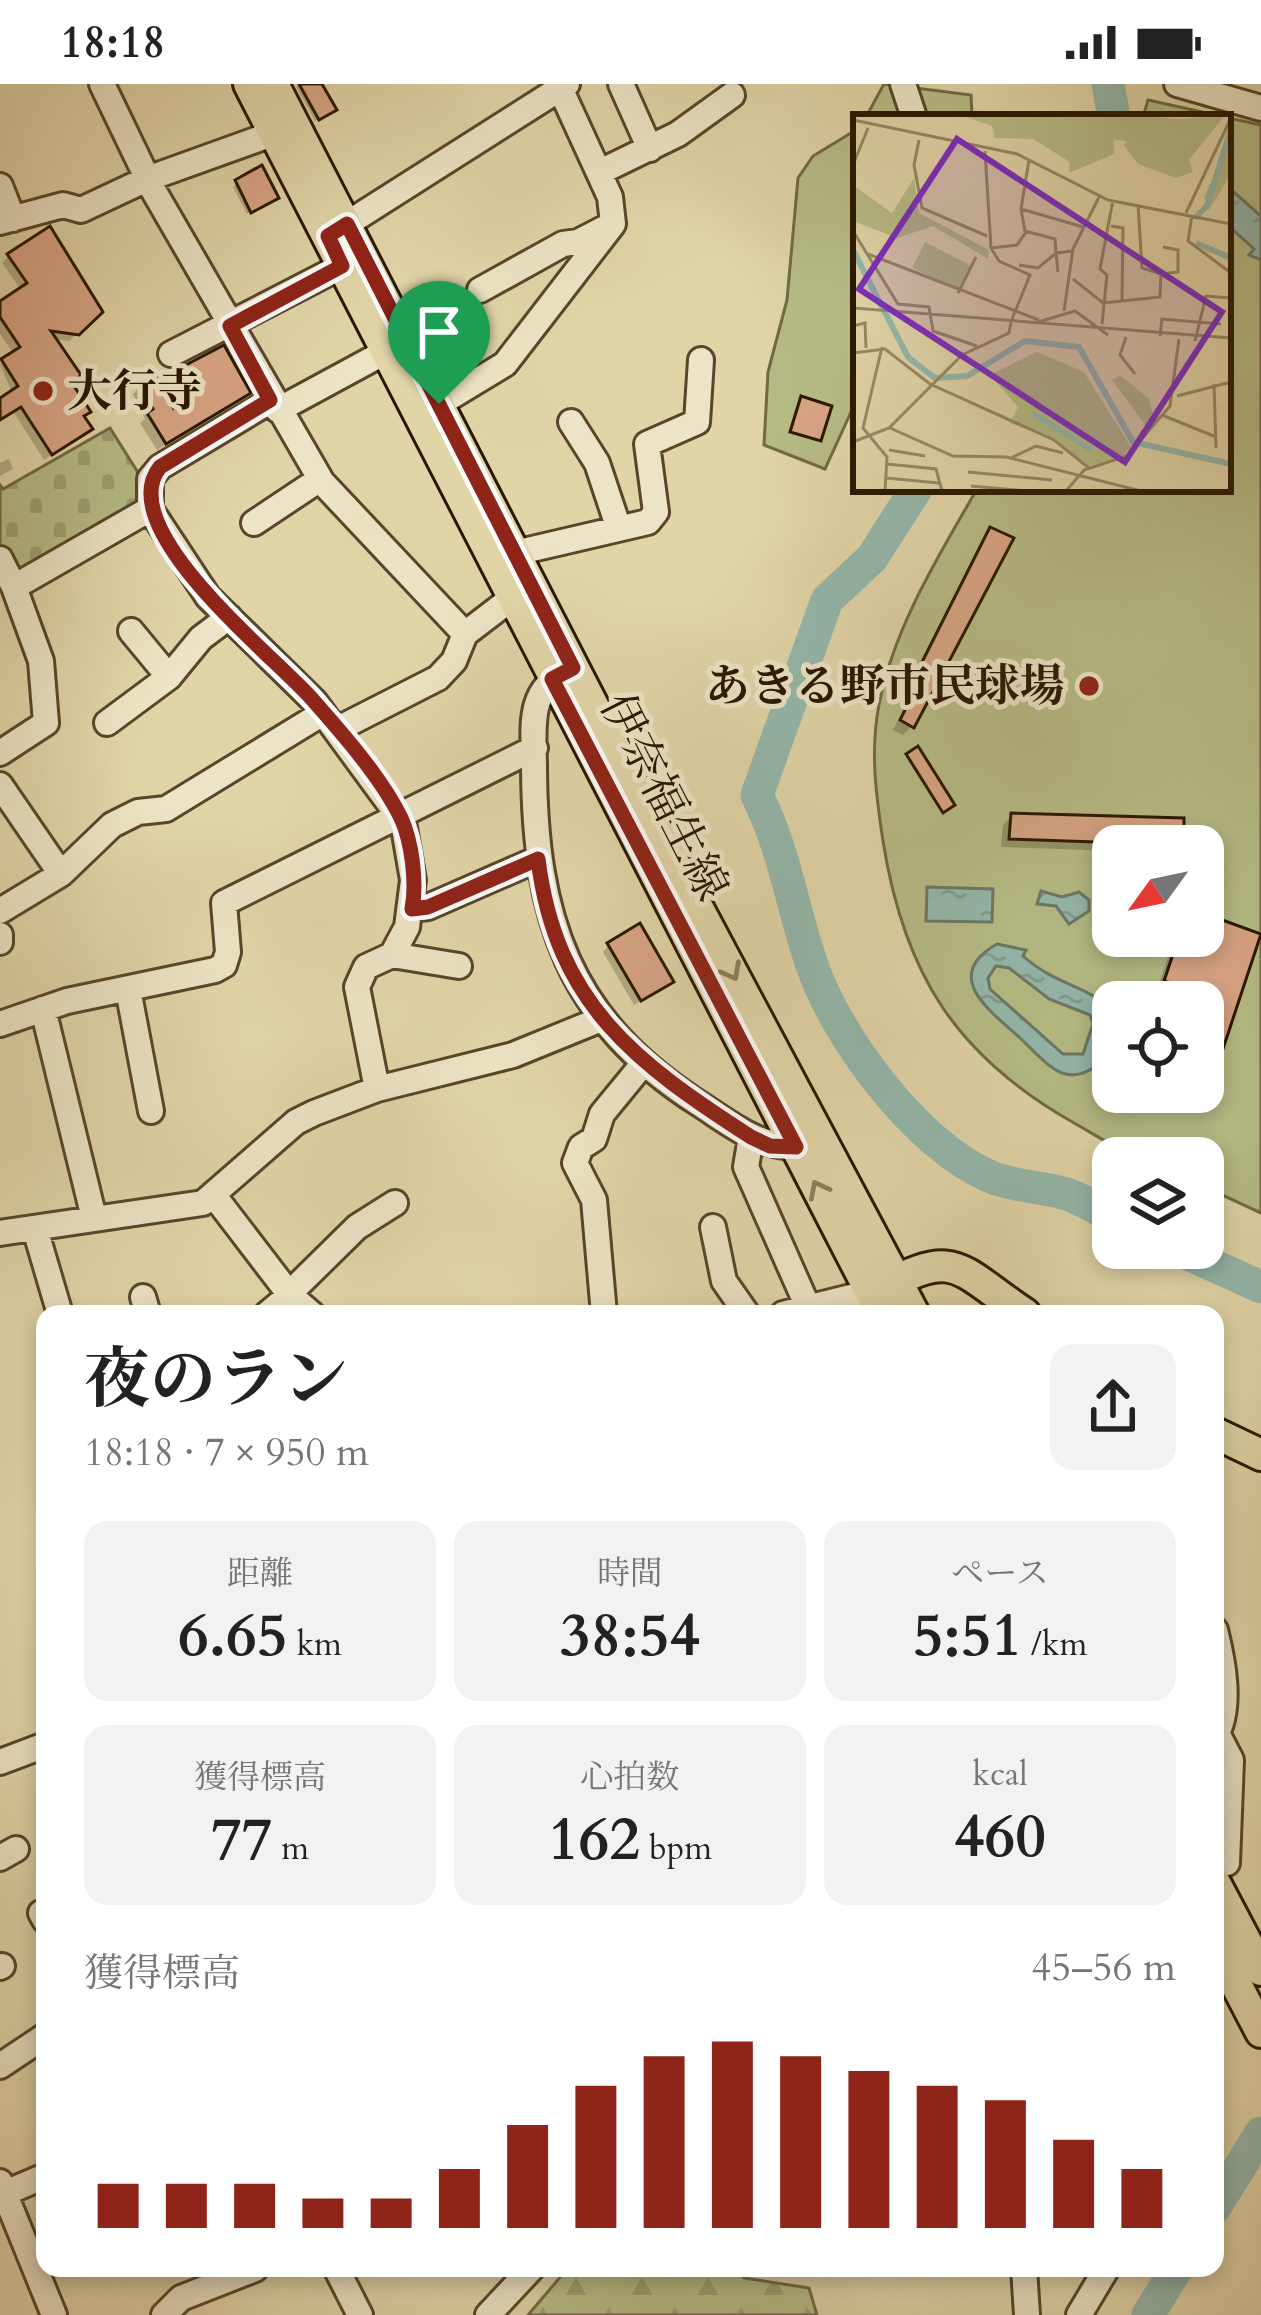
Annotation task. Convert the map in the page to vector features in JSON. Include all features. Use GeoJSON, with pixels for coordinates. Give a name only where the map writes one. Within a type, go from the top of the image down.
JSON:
{"type":"FeatureCollection","features":[{"type":"Feature","properties":{"kind":"main road","name":"伊奈福生線"},"geometry":{"type":"LineString","coordinates":[[249,84],[439,404],[515,553],[562,673],[796,1147],[875,1296]]}},
{"type":"Feature","properties":{"kind":"main road","name":"伊奈福生線"},"geometry":{"type":"LineString","coordinates":[[274,84],[338,230],[342,266],[512,598],[562,673],[875,1296]]}},
{"type":"Feature","properties":{"kind":"main road"},"geometry":{"type":"LineString","coordinates":[[875,1296],[924,1264],[945,1263],[1010,1305]]}},
{"type":"Feature","properties":{"kind":"main road"},"geometry":{"type":"LineString","coordinates":[[1224,1437],[1261,1455]]}},
{"type":"Feature","properties":{"kind":"main road"},"geometry":{"type":"LineString","coordinates":[[1224,1880],[1261,1970]]}},
{"type":"Feature","properties":{"kind":"main road"},"geometry":{"type":"LineString","coordinates":[[1224,1961],[1261,2032]]}},
{"type":"Feature","properties":{"kind":"street"},"geometry":{"type":"LineString","coordinates":[[102,84],[147,179],[320,479],[465,634]]}},
{"type":"Feature","properties":{"kind":"street"},"geometry":{"type":"LineString","coordinates":[[621,84],[650,149]]}},
{"type":"Feature","properties":{"kind":"street"},"geometry":{"type":"LineString","coordinates":[[903,84],[913,114]]}},
{"type":"Feature","properties":{"kind":"street"},"geometry":{"type":"LineString","coordinates":[[1177,84],[1261,108]]}},
{"type":"Feature","properties":{"kind":"street"},"geometry":{"type":"LineString","coordinates":[[338,230],[564,86],[600,172],[613,224]]}},
{"type":"Feature","properties":{"kind":"street"},"geometry":{"type":"LineString","coordinates":[[600,172],[650,149],[732,95]]}},
{"type":"Feature","properties":{"kind":"street"},"geometry":{"type":"LineString","coordinates":[[0,186],[7,221],[63,205],[81,210],[147,179],[275,133]]}},
{"type":"Feature","properties":{"kind":"street"},"geometry":{"type":"LineString","coordinates":[[480,290],[613,224]]}},
{"type":"Feature","properties":{"kind":"street"},"geometry":{"type":"LineString","coordinates":[[439,404],[505,364],[613,224]]}},
{"type":"Feature","properties":{"kind":"street"},"geometry":{"type":"LineString","coordinates":[[171,354],[342,266]]}},
{"type":"Feature","properties":{"kind":"street"},"geometry":{"type":"LineString","coordinates":[[387,351],[160,467],[150,479],[150,509],[184,565],[330,721],[398,813],[410,855],[412,909],[392,955]]}},
{"type":"Feature","properties":{"kind":"street"},"geometry":{"type":"LineString","coordinates":[[515,553],[648,522],[656,512],[646,444],[707,419],[701,360]]}},
{"type":"Feature","properties":{"kind":"street"},"geometry":{"type":"LineString","coordinates":[[571,422],[596,463],[618,526]]}},
{"type":"Feature","properties":{"kind":"street"},"geometry":{"type":"LineString","coordinates":[[254,523],[320,479]]}},
{"type":"Feature","properties":{"kind":"street"},"geometry":{"type":"LineString","coordinates":[[14,587],[150,509]]}},
{"type":"Feature","properties":{"kind":"street"},"geometry":{"type":"LineString","coordinates":[[0,560],[41,662],[46,723],[0,753]]}},
{"type":"Feature","properties":{"kind":"street"},"geometry":{"type":"LineString","coordinates":[[0,910],[61,874],[112,826],[138,812],[166,809],[330,721],[438,678],[454,661],[465,634],[512,598]]}},
{"type":"Feature","properties":{"kind":"street"},"geometry":{"type":"LineString","coordinates":[[107,723],[170,677],[201,638],[230,617]]}},
{"type":"Feature","properties":{"kind":"street"},"geometry":{"type":"LineString","coordinates":[[131,631],[170,677]]}},
{"type":"Feature","properties":{"kind":"street"},"geometry":{"type":"LineString","coordinates":[[562,673],[535,702],[535,748],[538,859],[563,955],[599,1020],[643,1064],[751,1137],[770,1146],[796,1147]]}},
{"type":"Feature","properties":{"kind":"street"},"geometry":{"type":"LineString","coordinates":[[0,1024],[224,965],[228,952],[224,903],[535,748]]}},
{"type":"Feature","properties":{"kind":"street"},"geometry":{"type":"LineString","coordinates":[[0,785],[61,874]]}},
{"type":"Feature","properties":{"kind":"street"},"geometry":{"type":"LineString","coordinates":[[412,909],[428,907],[538,859]]}},
{"type":"Feature","properties":{"kind":"street"},"geometry":{"type":"LineString","coordinates":[[377,1089],[357,987],[366,967],[392,955],[459,966]]}},
{"type":"Feature","properties":{"kind":"street"},"geometry":{"type":"LineString","coordinates":[[128,989],[152,1111]]}},
{"type":"Feature","properties":{"kind":"street"},"geometry":{"type":"LineString","coordinates":[[43,1009],[94,1218]]}},
{"type":"Feature","properties":{"kind":"street"},"geometry":{"type":"LineString","coordinates":[[0,1233],[214,1198],[296,1122],[377,1089],[513,1055],[599,1020]]}},
{"type":"Feature","properties":{"kind":"street"},"geometry":{"type":"LineString","coordinates":[[603,1305],[594,1200],[575,1163],[581,1147],[594,1138],[602,1114],[643,1064]]}},
{"type":"Feature","properties":{"kind":"street"},"geometry":{"type":"LineString","coordinates":[[751,1137],[746,1167],[808,1305]]}},
{"type":"Feature","properties":{"kind":"street"},"geometry":{"type":"LineString","coordinates":[[214,1198],[302,1305]]}},
{"type":"Feature","properties":{"kind":"street"},"geometry":{"type":"LineString","coordinates":[[278,1305],[357,1227],[395,1203]]}},
{"type":"Feature","properties":{"kind":"street"},"geometry":{"type":"LineString","coordinates":[[713,1227],[724,1281],[741,1305]]}},
{"type":"Feature","properties":{"kind":"street"},"geometry":{"type":"LineString","coordinates":[[35,1229],[57,1305]]}},
{"type":"Feature","properties":{"kind":"street"},"geometry":{"type":"LineString","coordinates":[[839,1305],[875,1296]]}},
{"type":"Feature","properties":{"kind":"street"},"geometry":{"type":"LineString","coordinates":[[0,1762],[36,1748]]}},
{"type":"Feature","properties":{"kind":"street"},"geometry":{"type":"LineString","coordinates":[[1224,1749],[1231,1760],[1224,1839]]}},
{"type":"Feature","properties":{"kind":"street"},"geometry":{"type":"LineString","coordinates":[[0,2066],[36,2042]]}},
{"type":"Feature","properties":{"kind":"street"},"geometry":{"type":"LineString","coordinates":[[36,2179],[2,2188],[9,2231],[36,2258]]}},
{"type":"Feature","properties":{"kind":"street"},"geometry":{"type":"LineString","coordinates":[[43,2277],[54,2315]]}},
{"type":"Feature","properties":{"kind":"street"},"geometry":{"type":"LineString","coordinates":[[164,2315],[181,2298],[235,2277]]}},
{"type":"Feature","properties":{"kind":"street"},"geometry":{"type":"LineString","coordinates":[[341,2277],[360,2315]]}},
{"type":"Feature","properties":{"kind":"street"},"geometry":{"type":"LineString","coordinates":[[488,2315],[524,2277]]}},
{"type":"Feature","properties":{"kind":"street"},"geometry":{"type":"LineString","coordinates":[[1025,2277],[1027,2315]]}},
{"type":"Feature","properties":{"kind":"street"},"geometry":{"type":"LineString","coordinates":[[1079,2315],[1102,2277]]}},
{"type":"Feature","properties":{"kind":"green space"},"geometry":{"type":"Polygon","coordinates":[[[884,84],[971,95],[972,114],[868,114],[884,84]]]}},
{"type":"Feature","properties":{"kind":"green space"},"geometry":{"type":"Polygon","coordinates":[[[1148,100],[1211,114],[1144,114],[1148,100]]]}},
{"type":"Feature","properties":{"kind":"green space"},"geometry":{"type":"Polygon","coordinates":[[[1231,119],[1261,125],[1261,1213],[1224,1196],[1224,1137],[1099,1137],[997,1069],[942,1007],[922,971],[892,889],[875,773],[879,705],[895,648],[919,593],[975,492],[1231,492],[1231,119]]]}},
{"type":"Feature","properties":{"kind":"green space"},"geometry":{"type":"Polygon","coordinates":[[[853,132],[853,408],[825,469],[764,445],[768,372],[787,300],[798,178],[813,156],[853,132]]]}},
{"type":"Feature","properties":{"kind":"green space"},"geometry":{"type":"Polygon","coordinates":[[[110,428],[142,479],[141,510],[24,581],[0,549],[0,485],[3,489],[110,428]]]}},
{"type":"Feature","properties":{"kind":"green space"},"geometry":{"type":"Polygon","coordinates":[[[560,2277],[743,2277],[809,2288],[817,2315],[528,2315],[560,2277]]]}},
{"type":"Feature","properties":{"kind":"water"},"geometry":{"type":"Polygon","coordinates":[[[1231,190],[1261,216],[1261,260],[1249,255],[1254,249],[1234,231],[1231,234],[1231,190]]]}},
{"type":"Feature","properties":{"kind":"water"},"geometry":{"type":"Polygon","coordinates":[[[927,887],[993,889],[992,922],[926,921],[927,887]]]}},
{"type":"Feature","properties":{"kind":"water"},"geometry":{"type":"Polygon","coordinates":[[[1041,891],[1062,897],[1079,892],[1089,900],[1089,911],[1069,924],[1056,906],[1037,904],[1041,891]]]}},
{"type":"Feature","properties":{"kind":"water"},"geometry":{"type":"Polygon","coordinates":[[[997,944],[1026,950],[1023,956],[1043,971],[1092,996],[1092,1021],[1090,1015],[1049,999],[1009,968],[996,966],[988,978],[990,989],[1063,1054],[1083,1054],[1092,1027],[1092,1068],[1072,1075],[1045,1062],[984,1004],[971,980],[973,968],[997,944]]]}},
{"type":"Feature","properties":{"kind":"building"},"geometry":{"type":"Polygon","coordinates":[[[299,84],[322,84],[337,110],[319,120],[299,84]]]}},
{"type":"Feature","properties":{"kind":"building"},"geometry":{"type":"Polygon","coordinates":[[[262,165],[279,198],[251,213],[235,180],[262,165]]]}},
{"type":"Feature","properties":{"kind":"building"},"geometry":{"type":"Polygon","coordinates":[[[50,226],[103,312],[79,335],[51,331],[81,375],[72,383],[91,412],[84,416],[93,429],[52,455],[21,407],[0,420],[0,398],[18,386],[1,359],[20,347],[0,317],[0,301],[27,283],[7,254],[50,226]]]}},
{"type":"Feature","properties":{"kind":"building"},"geometry":{"type":"Polygon","coordinates":[[[224,345],[251,393],[166,444],[147,413],[153,409],[140,383],[156,375],[173,407],[184,366],[224,345]]]}},
{"type":"Feature","properties":{"kind":"building"},"geometry":{"type":"Polygon","coordinates":[[[801,396],[832,406],[821,441],[790,432],[801,396]]]}},
{"type":"Feature","properties":{"kind":"building"},"geometry":{"type":"Polygon","coordinates":[[[990,527],[1014,538],[914,728],[900,720],[918,684],[912,682],[990,527]]]}},
{"type":"Feature","properties":{"kind":"building"},"geometry":{"type":"Polygon","coordinates":[[[918,746],[955,805],[943,813],[906,754],[918,746]]]}},
{"type":"Feature","properties":{"kind":"building"},"geometry":{"type":"Polygon","coordinates":[[[1011,813],[1184,818],[1184,825],[1092,825],[1092,842],[1009,839],[1011,813]]]}},
{"type":"Feature","properties":{"kind":"building"},"geometry":{"type":"Polygon","coordinates":[[[1224,921],[1261,934],[1224,1046],[1224,981],[1164,981],[1172,957],[1224,957],[1224,921]]]}},
{"type":"Feature","properties":{"kind":"building"},"geometry":{"type":"Polygon","coordinates":[[[640,923],[674,982],[641,1001],[607,943],[640,923]]]}},
{"type":"Feature","properties":{"kind":"waterway"},"geometry":{"type":"LineString","coordinates":[[1108,84],[1113,114]]}},
{"type":"Feature","properties":{"kind":"waterway"},"geometry":{"type":"LineString","coordinates":[[914,492],[872,558],[827,600],[757,795],[823,991],[882,1086],[935,1141],[963,1162],[999,1180],[1070,1195],[1092,1206]]}},
{"type":"Feature","properties":{"kind":"waterway"},"geometry":{"type":"LineString","coordinates":[[1221,1269],[1261,1287]]}},
{"type":"Feature","properties":{"kind":"waterway"},"geometry":{"type":"LineString","coordinates":[[1224,2193],[1261,2133]]}},
{"type":"Feature","properties":{"kind":"waterway"},"geometry":{"type":"LineString","coordinates":[[1148,2315],[1171,2277]]}},
{"type":"Feature","properties":{"kind":"place","name":"大行寺"},"geometry":{"type":"Point","coordinates":[43,391]}},
{"type":"Feature","properties":{"kind":"place","name":"あきる野市民球場"},"geometry":{"type":"Point","coordinates":[1089,686]}},
{"type":"Feature","properties":{"kind":"route"},"geometry":{"type":"LineString","coordinates":[[347,224],[439,404],[573,668],[552,679],[796,1147],[770,1146],[751,1137],[643,1064],[599,1020],[563,955],[538,859],[428,907],[412,909],[410,855],[398,813],[315,702],[208,597],[150,509],[150,479],[160,467],[270,400],[230,326],[342,266],[328,236],[347,224]]}}]}
